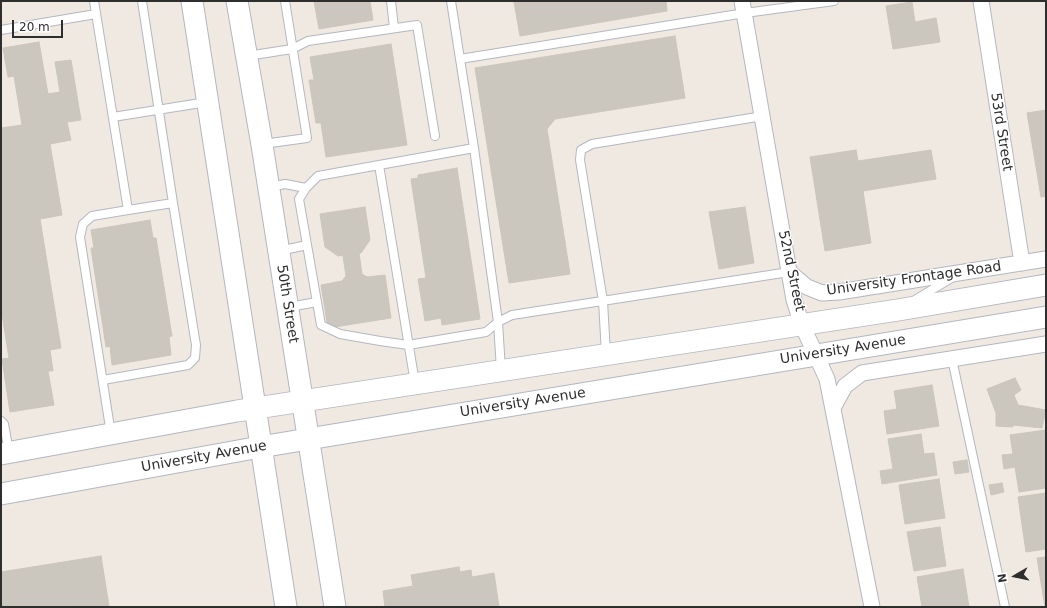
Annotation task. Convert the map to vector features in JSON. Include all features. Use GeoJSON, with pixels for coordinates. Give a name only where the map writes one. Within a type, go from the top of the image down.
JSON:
{"type":"FeatureCollection","features":[{"type":"Feature","properties":{"kind":"main road"},"geometry":{"type":"LineString","coordinates":[[192,1],[286,607]]}},
{"type":"Feature","properties":{"kind":"main road","name":"50th Street"},"geometry":{"type":"LineString","coordinates":[[237,1],[262,145],[335,607]]}},
{"type":"Feature","properties":{"kind":"main road"},"geometry":{"type":"LineString","coordinates":[[5,453],[303,401],[802,325],[1046,285]]}},
{"type":"Feature","properties":{"kind":"main road","name":"University Avenue"},"geometry":{"type":"LineString","coordinates":[[1,494],[260,447],[1046,317]]}},
{"type":"Feature","properties":{"kind":"street","name":"53rd Street"},"geometry":{"type":"LineString","coordinates":[[980,1],[1022,263]]}},
{"type":"Feature","properties":{"kind":"street","name":"52nd Street"},"geometry":{"type":"LineString","coordinates":[[744,7],[794,300],[802,325],[827,379],[872,607]]}},
{"type":"Feature","properties":{"kind":"street","name":"University Frontage Road"},"geometry":{"type":"LineString","coordinates":[[789,272],[807,287],[822,293],[839,292],[1046,259]]}},
{"type":"Feature","properties":{"kind":"street"},"geometry":{"type":"LineString","coordinates":[[833,408],[845,386],[862,373],[1046,344]]}},
{"type":"Feature","properties":{"kind":"lane"},"geometry":{"type":"LineString","coordinates":[[94,1],[128,210]]}},
{"type":"Feature","properties":{"kind":"lane"},"geometry":{"type":"LineString","coordinates":[[103,380],[188,365],[195,358],[196,344],[142,1]]}},
{"type":"Feature","properties":{"kind":"lane"},"geometry":{"type":"LineString","coordinates":[[262,145],[307,138],[285,1]]}},
{"type":"Feature","properties":{"kind":"lane"},"geometry":{"type":"LineString","coordinates":[[391,1],[394,28]]}},
{"type":"Feature","properties":{"kind":"lane"},"geometry":{"type":"LineString","coordinates":[[451,1],[474,148],[498,322],[501,371]]}},
{"type":"Feature","properties":{"kind":"lane"},"geometry":{"type":"LineString","coordinates":[[460,59],[744,7],[834,1]]}},
{"type":"Feature","properties":{"kind":"lane"},"geometry":{"type":"LineString","coordinates":[[1,30],[96,14]]}},
{"type":"Feature","properties":{"kind":"lane"},"geometry":{"type":"LineString","coordinates":[[247,56],[292,48],[308,41],[417,25],[435,136]]}},
{"type":"Feature","properties":{"kind":"lane"},"geometry":{"type":"LineString","coordinates":[[113,117],[208,102]]}},
{"type":"Feature","properties":{"kind":"lane"},"geometry":{"type":"LineString","coordinates":[[606,355],[603,302],[580,160],[582,150],[592,144],[763,116]]}},
{"type":"Feature","properties":{"kind":"lane"},"geometry":{"type":"LineString","coordinates":[[474,148],[318,176],[306,188],[299,198],[321,325],[340,334],[408,346],[486,332],[498,322],[512,315],[789,272]]}},
{"type":"Feature","properties":{"kind":"lane"},"geometry":{"type":"LineString","coordinates":[[379,165],[415,384]]}},
{"type":"Feature","properties":{"kind":"lane"},"geometry":{"type":"LineString","coordinates":[[268,187],[285,184],[306,188]]}},
{"type":"Feature","properties":{"kind":"lane"},"geometry":{"type":"LineString","coordinates":[[111,434],[80,237],[83,224],[92,216],[173,203]]}},
{"type":"Feature","properties":{"kind":"lane"},"geometry":{"type":"LineString","coordinates":[[279,251],[307,245]]}},
{"type":"Feature","properties":{"kind":"lane"},"geometry":{"type":"LineString","coordinates":[[898,310],[961,273]]}},
{"type":"Feature","properties":{"kind":"lane"},"geometry":{"type":"LineString","coordinates":[[288,307],[317,302]]}},
{"type":"Feature","properties":{"kind":"lane"},"geometry":{"type":"LineString","coordinates":[[952,359],[1006,607]]}},
{"type":"Feature","properties":{"kind":"lane"},"geometry":{"type":"LineString","coordinates":[[1,421],[4,424],[5,453]]}},
{"type":"Feature","properties":{"kind":"building"},"geometry":{"type":"Polygon","coordinates":[[[314,1],[370,1],[373,20],[319,29],[314,1]]]}},
{"type":"Feature","properties":{"kind":"building"},"geometry":{"type":"Polygon","coordinates":[[[512,1],[666,1],[667,11],[520,36],[514,2],[512,1]]]}},
{"type":"Feature","properties":{"kind":"building"},"geometry":{"type":"Polygon","coordinates":[[[912,2],[915,22],[936,18],[940,42],[893,49],[886,6],[912,2]]]}},
{"type":"Feature","properties":{"kind":"building"},"geometry":{"type":"Polygon","coordinates":[[[675,36],[685,98],[555,119],[547,129],[565,242],[504,252],[475,68],[675,36]]]}},
{"type":"Feature","properties":{"kind":"building"},"geometry":{"type":"Polygon","coordinates":[[[39,42],[48,94],[60,92],[55,62],[71,60],[81,120],[67,122],[71,140],[50,144],[62,215],[40,219],[61,348],[50,350],[53,371],[48,371],[54,405],[10,412],[2,359],[9,358],[1,308],[1,128],[22,125],[14,76],[8,77],[3,48],[39,42]]]}},
{"type":"Feature","properties":{"kind":"building"},"geometry":{"type":"Polygon","coordinates":[[[391,44],[407,145],[326,157],[321,123],[316,123],[309,80],[314,80],[310,57],[391,44]]]}},
{"type":"Feature","properties":{"kind":"building"},"geometry":{"type":"Polygon","coordinates":[[[1046,110],[1046,196],[1041,197],[1027,113],[1046,110]]]}},
{"type":"Feature","properties":{"kind":"building"},"geometry":{"type":"Polygon","coordinates":[[[856,150],[858,161],[931,150],[936,179],[863,191],[871,243],[825,251],[810,157],[856,150]]]}},
{"type":"Feature","properties":{"kind":"building"},"geometry":{"type":"Polygon","coordinates":[[[457,168],[480,319],[442,325],[441,318],[425,321],[418,279],[426,278],[411,179],[418,178],[418,175],[457,168]]]}},
{"type":"Feature","properties":{"kind":"building"},"geometry":{"type":"Polygon","coordinates":[[[365,207],[370,240],[361,253],[338,256],[325,247],[320,214],[365,207]]]}},
{"type":"Feature","properties":{"kind":"building"},"geometry":{"type":"Polygon","coordinates":[[[745,207],[754,263],[719,269],[709,212],[745,207]]]}},
{"type":"Feature","properties":{"kind":"building"},"geometry":{"type":"Polygon","coordinates":[[[150,220],[153,238],[156,238],[172,336],[169,337],[171,355],[112,365],[110,346],[106,347],[91,248],[94,248],[91,230],[150,220]]]}},
{"type":"Feature","properties":{"kind":"building"},"geometry":{"type":"Polygon","coordinates":[[[565,242],[570,274],[509,283],[504,252],[565,242]]]}},
{"type":"Feature","properties":{"kind":"building"},"geometry":{"type":"Polygon","coordinates":[[[359,253],[362,274],[367,277],[385,275],[391,318],[328,328],[321,285],[342,281],[346,276],[343,256],[359,253]]]}},
{"type":"Feature","properties":{"kind":"building"},"geometry":{"type":"Polygon","coordinates":[[[1015,378],[1021,390],[1014,395],[1018,405],[1046,410],[1042,428],[1013,425],[1013,427],[996,426],[996,413],[987,389],[1015,378]]]}},
{"type":"Feature","properties":{"kind":"building"},"geometry":{"type":"Polygon","coordinates":[[[932,385],[939,426],[887,434],[884,411],[897,409],[894,391],[932,385]]]}},
{"type":"Feature","properties":{"kind":"building"},"geometry":{"type":"Polygon","coordinates":[[[1046,430],[1046,488],[1019,492],[1015,467],[1004,469],[1002,455],[1013,454],[1010,435],[1046,430]]]}},
{"type":"Feature","properties":{"kind":"building"},"geometry":{"type":"Polygon","coordinates":[[[921,434],[924,454],[934,453],[937,475],[882,484],[880,471],[893,469],[888,439],[921,434]]]}},
{"type":"Feature","properties":{"kind":"building"},"geometry":{"type":"Polygon","coordinates":[[[967,460],[969,472],[955,474],[953,462],[967,460]]]}},
{"type":"Feature","properties":{"kind":"building"},"geometry":{"type":"Polygon","coordinates":[[[939,479],[945,518],[905,524],[899,485],[939,479]]]}},
{"type":"Feature","properties":{"kind":"building"},"geometry":{"type":"Polygon","coordinates":[[[1002,483],[1004,492],[991,495],[989,485],[1002,483]]]}},
{"type":"Feature","properties":{"kind":"building"},"geometry":{"type":"Polygon","coordinates":[[[1046,493],[1046,549],[1026,552],[1018,497],[1046,493]]]}},
{"type":"Feature","properties":{"kind":"building"},"geometry":{"type":"Polygon","coordinates":[[[940,527],[946,566],[914,571],[907,532],[940,527]]]}},
{"type":"Feature","properties":{"kind":"building"},"geometry":{"type":"Polygon","coordinates":[[[101,556],[109,606],[1,607],[1,572],[101,556]]]}},
{"type":"Feature","properties":{"kind":"building"},"geometry":{"type":"Polygon","coordinates":[[[1046,557],[1046,607],[1045,607],[1037,558],[1046,557]]]}},
{"type":"Feature","properties":{"kind":"building"},"geometry":{"type":"Polygon","coordinates":[[[459,567],[460,572],[471,570],[472,577],[494,573],[499,607],[385,607],[383,591],[413,586],[411,575],[459,567]]]}},
{"type":"Feature","properties":{"kind":"building"},"geometry":{"type":"Polygon","coordinates":[[[963,569],[969,607],[922,607],[917,577],[963,569]]]}}]}
